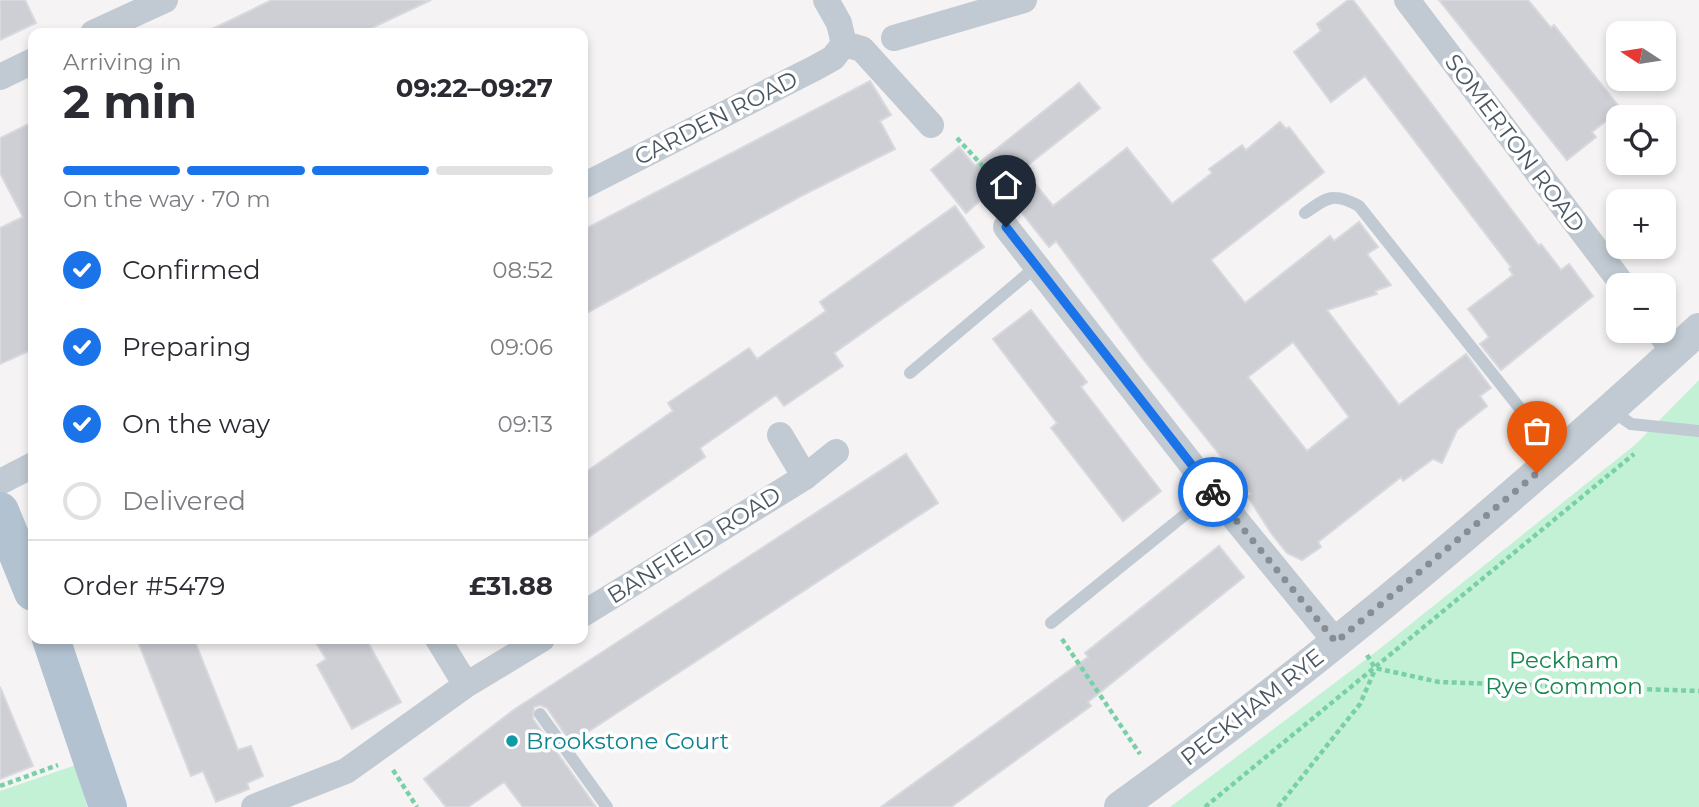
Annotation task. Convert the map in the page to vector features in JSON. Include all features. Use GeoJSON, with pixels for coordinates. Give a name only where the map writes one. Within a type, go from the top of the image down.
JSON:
{"type":"FeatureCollection","features":[{"type":"Feature","properties":{"kind":"main road"},"geometry":{"type":"LineString","coordinates":[[0,511],[28,580]]}},
{"type":"Feature","properties":{"kind":"main road"},"geometry":{"type":"LineString","coordinates":[[53,644],[108,807]]}},
{"type":"Feature","properties":{"kind":"street"},"geometry":{"type":"LineString","coordinates":[[104,28],[165,0]]}},
{"type":"Feature","properties":{"kind":"street"},"geometry":{"type":"LineString","coordinates":[[826,0],[839,23],[844,44],[862,49],[931,125]]}},
{"type":"Feature","properties":{"kind":"street"},"geometry":{"type":"LineString","coordinates":[[894,38],[1024,0]]}},
{"type":"Feature","properties":{"kind":"street","name":"SOMERTON ROAD"},"geometry":{"type":"LineString","coordinates":[[1407,0],[1614,273]]}},
{"type":"Feature","properties":{"kind":"street","name":"CARDEN ROAD"},"geometry":{"type":"LineString","coordinates":[[588,183],[815,68],[833,58],[844,44]]}},
{"type":"Feature","properties":{"kind":"street"},"geometry":{"type":"LineString","coordinates":[[0,77],[28,63]]}},
{"type":"Feature","properties":{"kind":"street"},"geometry":{"type":"LineString","coordinates":[[1006,227],[1213,492],[1336,642]]}},
{"type":"Feature","properties":{"kind":"street","name":"PECKHAM RYE"},"geometry":{"type":"LineString","coordinates":[[1676,337],[1699,328]]}},
{"type":"Feature","properties":{"kind":"street","name":"PECKHAM RYE"},"geometry":{"type":"LineString","coordinates":[[1120,807],[1336,642],[1558,455],[1610,409],[1664,343]]}},
{"type":"Feature","properties":{"kind":"street","name":"BANFIELD ROAD"},"geometry":{"type":"LineString","coordinates":[[780,435],[805,477]]}},
{"type":"Feature","properties":{"kind":"street","name":"BANFIELD ROAD"},"geometry":{"type":"LineString","coordinates":[[588,611],[805,477],[835,452]]}},
{"type":"Feature","properties":{"kind":"street"},"geometry":{"type":"LineString","coordinates":[[0,482],[28,468]]}},
{"type":"Feature","properties":{"kind":"street"},"geometry":{"type":"LineString","coordinates":[[441,644],[466,685]]}},
{"type":"Feature","properties":{"kind":"street"},"geometry":{"type":"LineString","coordinates":[[254,807],[346,771],[466,685],[534,644]]}},
{"type":"Feature","properties":{"kind":"lane"},"geometry":{"type":"LineString","coordinates":[[1305,213],[1325,198],[1343,197],[1359,206],[1558,455]]}},
{"type":"Feature","properties":{"kind":"lane"},"geometry":{"type":"LineString","coordinates":[[910,373],[1037,266]]}},
{"type":"Feature","properties":{"kind":"lane"},"geometry":{"type":"LineString","coordinates":[[1610,409],[1630,424],[1699,431]]}},
{"type":"Feature","properties":{"kind":"lane"},"geometry":{"type":"LineString","coordinates":[[1051,623],[1213,492]]}},
{"type":"Feature","properties":{"kind":"lane"},"geometry":{"type":"LineString","coordinates":[[540,714],[607,807]]}},
{"type":"Feature","properties":{"kind":"path"},"geometry":{"type":"LineString","coordinates":[[931,125],[957,137],[990,174],[1006,227]]}},
{"type":"Feature","properties":{"kind":"path"},"geometry":{"type":"LineString","coordinates":[[1205,807],[1634,454]]}},
{"type":"Feature","properties":{"kind":"path"},"geometry":{"type":"LineString","coordinates":[[1051,623],[1158,780]]}},
{"type":"Feature","properties":{"kind":"path"},"geometry":{"type":"LineString","coordinates":[[1375,668],[1439,682],[1699,691]]}},
{"type":"Feature","properties":{"kind":"path"},"geometry":{"type":"LineString","coordinates":[[1278,807],[1360,704],[1375,668]]}},
{"type":"Feature","properties":{"kind":"path"},"geometry":{"type":"LineString","coordinates":[[378,748],[417,807]]}},
{"type":"Feature","properties":{"kind":"path"},"geometry":{"type":"LineString","coordinates":[[0,786],[90,753]]}},
{"type":"Feature","properties":{"kind":"green space","name":"Peckham Rye Common"},"geometry":{"type":"Polygon","coordinates":[[[1699,380],[1699,807],[1170,807],[1377,651],[1636,444],[1699,380]]]}},
{"type":"Feature","properties":{"kind":"green space"},"geometry":{"type":"Polygon","coordinates":[[[76,765],[87,807],[0,807],[0,791],[76,765]]]}},
{"type":"Feature","properties":{"kind":"building"},"geometry":{"type":"Polygon","coordinates":[[[0,0],[25,0],[36,23],[0,40],[0,0]]]}},
{"type":"Feature","properties":{"kind":"building"},"geometry":{"type":"Polygon","coordinates":[[[272,0],[431,0],[372,28],[214,28],[272,0]]]}},
{"type":"Feature","properties":{"kind":"building"},"geometry":{"type":"Polygon","coordinates":[[[1348,0],[1353,0],[1539,246],[1541,244],[1561,270],[1569,264],[1593,296],[1501,370],[1480,344],[1489,337],[1468,309],[1513,275],[1509,269],[1511,267],[1365,76],[1331,102],[1294,52],[1321,31],[1317,24],[1348,0]]]}},
{"type":"Feature","properties":{"kind":"building"},"geometry":{"type":"Polygon","coordinates":[[[1439,0],[1528,0],[1551,28],[1554,25],[1618,105],[1606,105],[1606,121],[1592,132],[1596,137],[1567,160],[1439,0]]]}},
{"type":"Feature","properties":{"kind":"building"},"geometry":{"type":"Polygon","coordinates":[[[870,81],[891,115],[880,121],[895,149],[801,196],[588,312],[588,227],[870,81]]]}},
{"type":"Feature","properties":{"kind":"building"},"geometry":{"type":"Polygon","coordinates":[[[1079,83],[1100,108],[1023,169],[1053,206],[1127,148],[1172,204],[1212,173],[1209,169],[1242,145],[1246,150],[1280,122],[1286,129],[1289,127],[1324,172],[1211,260],[1245,303],[1330,236],[1334,241],[1359,222],[1378,247],[1367,254],[1391,285],[1375,291],[1377,294],[1327,310],[1399,405],[1466,354],[1491,388],[1480,396],[1487,406],[1457,430],[1442,463],[1433,459],[1403,481],[1401,477],[1318,542],[1321,547],[1302,560],[1287,553],[1248,497],[1251,494],[1143,359],[1056,241],[1049,247],[999,184],[966,213],[931,170],[959,147],[975,166],[1079,83]],[[1293,342],[1248,377],[1307,451],[1349,417],[1293,342]]]}},
{"type":"Feature","properties":{"kind":"building"},"geometry":{"type":"Polygon","coordinates":[[[28,124],[28,351],[0,364],[0,228],[23,217],[0,173],[0,138],[28,124]]]}},
{"type":"Feature","properties":{"kind":"building"},"geometry":{"type":"Polygon","coordinates":[[[955,206],[984,247],[834,353],[843,366],[784,406],[776,395],[700,448],[705,457],[588,538],[588,470],[673,411],[668,403],[749,348],[757,359],[826,311],[820,302],[955,206]]]}},
{"type":"Feature","properties":{"kind":"building"},"geometry":{"type":"Polygon","coordinates":[[[1031,310],[1087,382],[1081,387],[1161,491],[1123,521],[1051,428],[1057,423],[993,339],[1031,310]]]}},
{"type":"Feature","properties":{"kind":"building"},"geometry":{"type":"Polygon","coordinates":[[[906,454],[938,503],[571,743],[547,708],[540,705],[534,707],[533,719],[596,807],[523,807],[504,782],[468,807],[446,807],[424,779],[515,709],[906,454]]]}},
{"type":"Feature","properties":{"kind":"building"},"geometry":{"type":"Polygon","coordinates":[[[1219,546],[1244,577],[1088,702],[1091,706],[951,807],[881,807],[1088,657],[1085,653],[1219,546]]]}},
{"type":"Feature","properties":{"kind":"building"},"geometry":{"type":"Polygon","coordinates":[[[139,644],[196,644],[238,750],[251,746],[263,776],[247,783],[249,789],[216,802],[203,771],[191,776],[139,644]]]}},
{"type":"Feature","properties":{"kind":"building"},"geometry":{"type":"Polygon","coordinates":[[[317,644],[369,644],[401,702],[352,729],[317,665],[326,659],[317,644]]]}},
{"type":"Feature","properties":{"kind":"building"},"geometry":{"type":"Polygon","coordinates":[[[0,687],[33,766],[0,779],[0,687]]]}},
{"type":"Feature","properties":{"kind":"way so far"},"geometry":{"type":"LineString","coordinates":[[1213,492],[1336,642],[1537,473]]}},
{"type":"Feature","properties":{"kind":"place","name":"Brookstone Court"},"geometry":{"type":"Point","coordinates":[512,741]}},
{"type":"Feature","properties":{"kind":"route"},"geometry":{"type":"LineString","coordinates":[[1006,227],[1213,492]]}}]}
